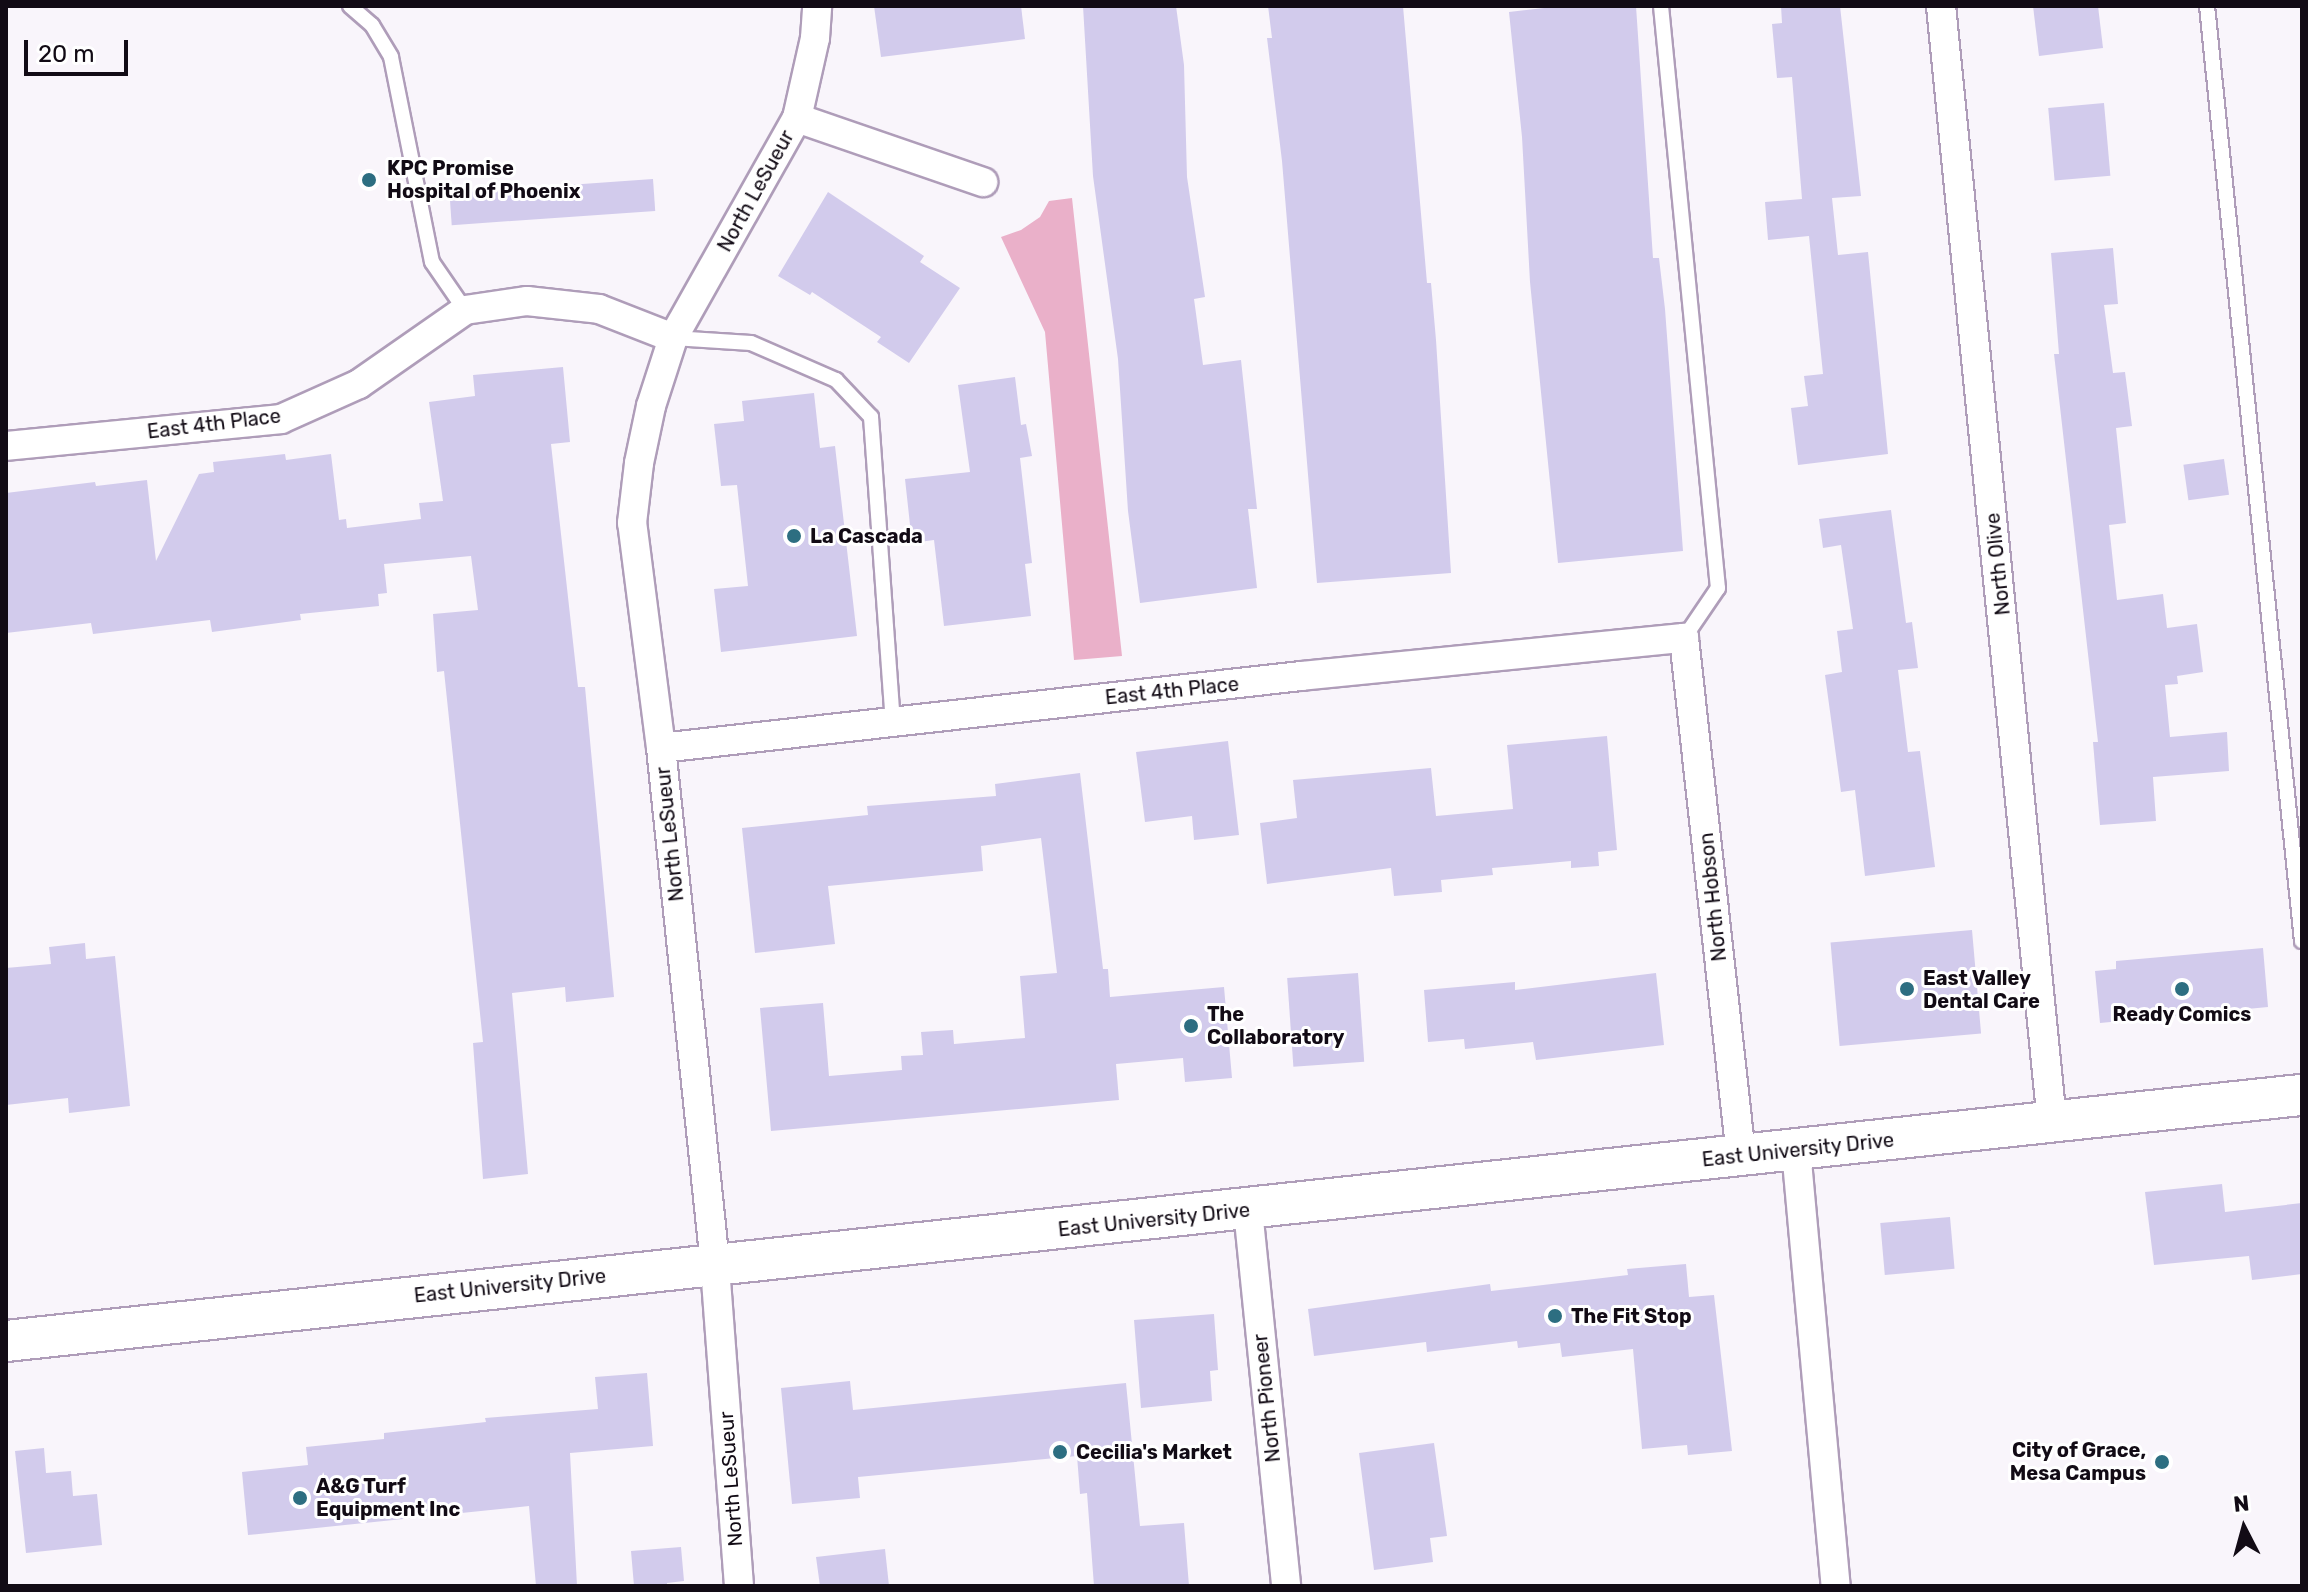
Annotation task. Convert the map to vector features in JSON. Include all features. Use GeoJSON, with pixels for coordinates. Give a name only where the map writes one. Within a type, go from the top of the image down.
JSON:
{"type":"FeatureCollection","features":[{"type":"Feature","properties":{"kind":"main road","name":"East University Drive"},"geometry":{"type":"LineString","coordinates":[[6,1341],[2302,1095]]}},
{"type":"Feature","properties":{"kind":"street","name":"North LeSueur"},"geometry":{"type":"LineString","coordinates":[[739,1586],[715,1264],[661,748],[632,523],[639,463],[651,406],[673,338],[797,118],[815,38],[817,6]]}},
{"type":"Feature","properties":{"kind":"street","name":"North Olive"},"geometry":{"type":"LineString","coordinates":[[1941,6],[2052,1122]]}},
{"type":"Feature","properties":{"kind":"street","name":"North LeSueur"},"geometry":{"type":"LineString","coordinates":[[797,118],[983,182]]}},
{"type":"Feature","properties":{"kind":"street","name":"East 4th Place"},"geometry":{"type":"LineString","coordinates":[[6,446],[281,419],[359,384],[465,310],[527,301],[599,309],[673,338]]}},
{"type":"Feature","properties":{"kind":"street","name":"East 4th Place"},"geometry":{"type":"LineString","coordinates":[[661,748],[1684,638]]}},
{"type":"Feature","properties":{"kind":"street","name":"North Hobson"},"geometry":{"type":"LineString","coordinates":[[1684,638],[1741,1156]]}},
{"type":"Feature","properties":{"kind":"street"},"geometry":{"type":"LineString","coordinates":[[1796,1150],[1836,1586]]}},
{"type":"Feature","properties":{"kind":"street","name":"North Pioneer"},"geometry":{"type":"LineString","coordinates":[[1248,1210],[1286,1586]]}},
{"type":"Feature","properties":{"kind":"lane"},"geometry":{"type":"LineString","coordinates":[[350,6],[372,25],[391,57],[432,262],[465,310]]}},
{"type":"Feature","properties":{"kind":"lane"},"geometry":{"type":"LineString","coordinates":[[1661,6],[1718,588],[1684,638]]}},
{"type":"Feature","properties":{"kind":"lane"},"geometry":{"type":"LineString","coordinates":[[2207,6],[2302,941]]}},
{"type":"Feature","properties":{"kind":"lane"},"geometry":{"type":"LineString","coordinates":[[673,338],[751,343],[836,380],[871,417],[893,722]]}},
{"type":"Feature","properties":{"kind":"shaded area"},"geometry":{"type":"Polygon","coordinates":[[[1072,198],[1122,656],[1074,660],[1045,332],[1001,237],[1021,230],[1040,217],[1049,201],[1072,198]]]}},
{"type":"Feature","properties":{"kind":"building"},"geometry":{"type":"Polygon","coordinates":[[[874,6],[1021,6],[1025,39],[881,57],[874,6]]]}},
{"type":"Feature","properties":{"kind":"building"},"geometry":{"type":"Polygon","coordinates":[[[1083,6],[1176,6],[1184,65],[1187,177],[1205,297],[1194,299],[1203,365],[1241,360],[1257,509],[1248,509],[1257,588],[1140,603],[1128,511],[1118,359],[1093,176],[1083,6]]]}},
{"type":"Feature","properties":{"kind":"building"},"geometry":{"type":"Polygon","coordinates":[[[1268,6],[1403,6],[1427,283],[1431,283],[1436,340],[1451,573],[1317,583],[1282,161],[1267,38],[1272,38],[1268,6]]]}},
{"type":"Feature","properties":{"kind":"building"},"geometry":{"type":"Polygon","coordinates":[[[1562,6],[1636,6],[1653,258],[1659,258],[1665,309],[1683,551],[1558,563],[1530,282],[1522,137],[1509,12],[1562,6]]]}},
{"type":"Feature","properties":{"kind":"building"},"geometry":{"type":"Polygon","coordinates":[[[1781,6],[1840,6],[1861,196],[1832,198],[1838,255],[1868,252],[1888,454],[1798,465],[1791,408],[1808,406],[1804,376],[1823,374],[1809,236],[1768,240],[1765,202],[1802,199],[1792,77],[1777,78],[1772,24],[1782,23],[1781,6]]]}},
{"type":"Feature","properties":{"kind":"building"},"geometry":{"type":"Polygon","coordinates":[[[2033,6],[2098,6],[2103,48],[2039,56],[2033,6]]]}},
{"type":"Feature","properties":{"kind":"building"},"geometry":{"type":"Polygon","coordinates":[[[2104,103],[2110,176],[2055,181],[2048,108],[2104,103]]]}},
{"type":"Feature","properties":{"kind":"building"},"geometry":{"type":"Polygon","coordinates":[[[653,179],[655,211],[452,225],[449,193],[653,179]]]}},
{"type":"Feature","properties":{"kind":"building"},"geometry":{"type":"Polygon","coordinates":[[[828,192],[924,256],[920,262],[960,288],[909,363],[877,342],[881,337],[812,292],[810,295],[778,276],[828,192]]]}},
{"type":"Feature","properties":{"kind":"building"},"geometry":{"type":"Polygon","coordinates":[[[2113,248],[2118,304],[2104,305],[2113,373],[2125,372],[2132,426],[2116,428],[2126,523],[2109,525],[2117,600],[2163,594],[2167,628],[2197,624],[2203,672],[2177,676],[2178,684],[2165,685],[2170,737],[2227,732],[2229,771],[2153,777],[2156,821],[2100,825],[2093,742],[2098,742],[2054,354],[2059,354],[2051,253],[2113,248]]]}},
{"type":"Feature","properties":{"kind":"building"},"geometry":{"type":"Polygon","coordinates":[[[563,367],[570,442],[551,444],[578,687],[585,687],[614,997],[566,1002],[565,987],[512,993],[528,1174],[483,1179],[473,1043],[483,1042],[444,671],[437,672],[433,614],[478,610],[471,556],[384,564],[387,593],[378,594],[379,606],[300,614],[301,620],[212,632],[210,620],[93,634],[91,623],[6,633],[6,493],[95,482],[96,486],[147,480],[156,561],[199,474],[214,472],[213,462],[285,454],[286,460],[331,454],[339,520],[346,519],[347,528],[421,519],[419,503],[443,501],[429,402],[475,396],[473,375],[563,367]]]}},
{"type":"Feature","properties":{"kind":"building"},"geometry":{"type":"Polygon","coordinates":[[[1015,377],[1021,425],[1026,424],[1032,456],[1020,458],[1032,563],[1025,564],[1031,616],[944,626],[934,540],[912,543],[905,479],[970,472],[958,385],[1015,377]]]}},
{"type":"Feature","properties":{"kind":"building","name":"La Cascada"},"geometry":{"type":"Polygon","coordinates":[[[814,393],[820,448],[835,446],[857,636],[721,652],[714,589],[748,586],[737,485],[721,486],[714,424],[744,421],[742,401],[814,393]]]}},
{"type":"Feature","properties":{"kind":"building"},"geometry":{"type":"Polygon","coordinates":[[[2224,459],[2229,495],[2188,500],[2183,465],[2224,459]]]}},
{"type":"Feature","properties":{"kind":"building"},"geometry":{"type":"Polygon","coordinates":[[[1891,510],[1906,623],[1912,622],[1918,668],[1898,670],[1908,752],[1920,751],[1935,867],[1865,876],[1855,790],[1841,792],[1825,675],[1842,672],[1837,631],[1853,629],[1841,545],[1823,548],[1819,519],[1891,510]]]}},
{"type":"Feature","properties":{"kind":"building"},"geometry":{"type":"Polygon","coordinates":[[[1607,736],[1617,850],[1598,852],[1599,866],[1571,868],[1571,861],[1492,868],[1493,875],[1441,880],[1442,892],[1394,896],[1391,868],[1267,884],[1260,823],[1297,818],[1293,780],[1431,768],[1436,816],[1513,809],[1507,745],[1607,736]]]}},
{"type":"Feature","properties":{"kind":"building"},"geometry":{"type":"Polygon","coordinates":[[[1228,741],[1239,835],[1194,840],[1192,816],[1145,822],[1136,752],[1228,741]]]}},
{"type":"Feature","properties":{"kind":"building"},"geometry":{"type":"Polygon","coordinates":[[[1080,773],[1103,969],[1108,969],[1110,997],[1224,987],[1232,1078],[1185,1082],[1183,1058],[1116,1064],[1119,1100],[771,1131],[760,1008],[823,1003],[829,1076],[902,1070],[901,1056],[923,1055],[921,1032],[953,1030],[954,1044],[1025,1038],[1020,976],[1057,973],[1041,838],[981,846],[983,871],[828,886],[835,944],[755,953],[742,828],[868,815],[867,806],[996,796],[995,784],[1080,773]]]}},
{"type":"Feature","properties":{"kind":"building","name":"East Valley Dental Care"},"geometry":{"type":"Polygon","coordinates":[[[1972,930],[1981,1034],[1840,1046],[1831,942],[1972,930]]]}},
{"type":"Feature","properties":{"kind":"building"},"geometry":{"type":"Polygon","coordinates":[[[85,943],[86,959],[115,956],[130,1106],[69,1113],[68,1098],[6,1105],[6,968],[51,964],[49,947],[85,943]]]}},
{"type":"Feature","properties":{"kind":"building","name":"Ready Comics"},"geometry":{"type":"Polygon","coordinates":[[[2263,948],[2268,1007],[2100,1023],[2095,971],[2116,969],[2116,961],[2263,948]]]}},
{"type":"Feature","properties":{"kind":"building"},"geometry":{"type":"Polygon","coordinates":[[[1358,973],[1364,1062],[1293,1067],[1287,978],[1358,973]]]}},
{"type":"Feature","properties":{"kind":"building"},"geometry":{"type":"Polygon","coordinates":[[[1656,973],[1664,1045],[1536,1060],[1533,1042],[1465,1049],[1464,1039],[1428,1042],[1424,990],[1515,982],[1515,990],[1656,973]]]}},
{"type":"Feature","properties":{"kind":"building"},"geometry":{"type":"Polygon","coordinates":[[[2222,1184],[2225,1212],[2302,1203],[2302,1274],[2252,1280],[2249,1256],[2154,1265],[2145,1192],[2222,1184]]]}},
{"type":"Feature","properties":{"kind":"building"},"geometry":{"type":"Polygon","coordinates":[[[1950,1217],[1955,1269],[1885,1275],[1880,1223],[1950,1217]]]}},
{"type":"Feature","properties":{"kind":"building"},"geometry":{"type":"Polygon","coordinates":[[[1686,1264],[1689,1297],[1714,1295],[1732,1451],[1688,1455],[1687,1445],[1642,1449],[1633,1349],[1562,1357],[1560,1343],[1518,1348],[1517,1341],[1427,1352],[1426,1342],[1314,1356],[1308,1309],[1490,1284],[1491,1291],[1628,1275],[1627,1269],[1686,1264]]]}},
{"type":"Feature","properties":{"kind":"building"},"geometry":{"type":"Polygon","coordinates":[[[1214,1314],[1218,1370],[1210,1371],[1212,1401],[1141,1408],[1134,1320],[1214,1314]]]}},
{"type":"Feature","properties":{"kind":"building"},"geometry":{"type":"Polygon","coordinates":[[[647,1373],[653,1446],[570,1453],[577,1586],[536,1586],[529,1506],[248,1535],[242,1472],[308,1465],[306,1447],[384,1439],[384,1433],[486,1422],[485,1418],[598,1409],[595,1377],[647,1373]]]}},
{"type":"Feature","properties":{"kind":"building"},"geometry":{"type":"Polygon","coordinates":[[[850,1381],[853,1410],[1126,1383],[1140,1526],[1184,1523],[1189,1586],[1094,1586],[1087,1493],[1080,1494],[1077,1456],[858,1477],[860,1498],[792,1504],[781,1388],[850,1381]]]}},
{"type":"Feature","properties":{"kind":"building"},"geometry":{"type":"Polygon","coordinates":[[[1434,1443],[1447,1536],[1430,1538],[1433,1562],[1374,1570],[1359,1453],[1434,1443]]]}},
{"type":"Feature","properties":{"kind":"building"},"geometry":{"type":"Polygon","coordinates":[[[44,1448],[46,1473],[71,1471],[73,1496],[97,1494],[102,1545],[26,1553],[15,1451],[44,1448]]]}},
{"type":"Feature","properties":{"kind":"building"},"geometry":{"type":"Polygon","coordinates":[[[681,1547],[684,1581],[667,1583],[667,1586],[634,1586],[631,1551],[681,1547]]]}},
{"type":"Feature","properties":{"kind":"building"},"geometry":{"type":"Polygon","coordinates":[[[885,1549],[889,1586],[820,1586],[816,1557],[885,1549]]]}},
{"type":"Feature","properties":{"kind":"place","name":"KPC Promise Hospital of Phoenix"},"geometry":{"type":"Point","coordinates":[369,180]}},
{"type":"Feature","properties":{"kind":"place","name":"La Cascada"},"geometry":{"type":"Point","coordinates":[794,536]}},
{"type":"Feature","properties":{"kind":"place","name":"East Valley Dental Care"},"geometry":{"type":"Point","coordinates":[1907,989]}},
{"type":"Feature","properties":{"kind":"place","name":"Ready Comics"},"geometry":{"type":"Point","coordinates":[2182,989]}},
{"type":"Feature","properties":{"kind":"place","name":"The Collaboratory"},"geometry":{"type":"Point","coordinates":[1191,1026]}},
{"type":"Feature","properties":{"kind":"place","name":"The Fit Stop"},"geometry":{"type":"Point","coordinates":[1555,1316]}},
{"type":"Feature","properties":{"kind":"place","name":"Cecilia's Market"},"geometry":{"type":"Point","coordinates":[1060,1452]}},
{"type":"Feature","properties":{"kind":"place","name":"City of Grace, Mesa Campus"},"geometry":{"type":"Point","coordinates":[2162,1462]}},
{"type":"Feature","properties":{"kind":"place","name":"A&G Turf Equipment Inc"},"geometry":{"type":"Point","coordinates":[300,1498]}}]}
